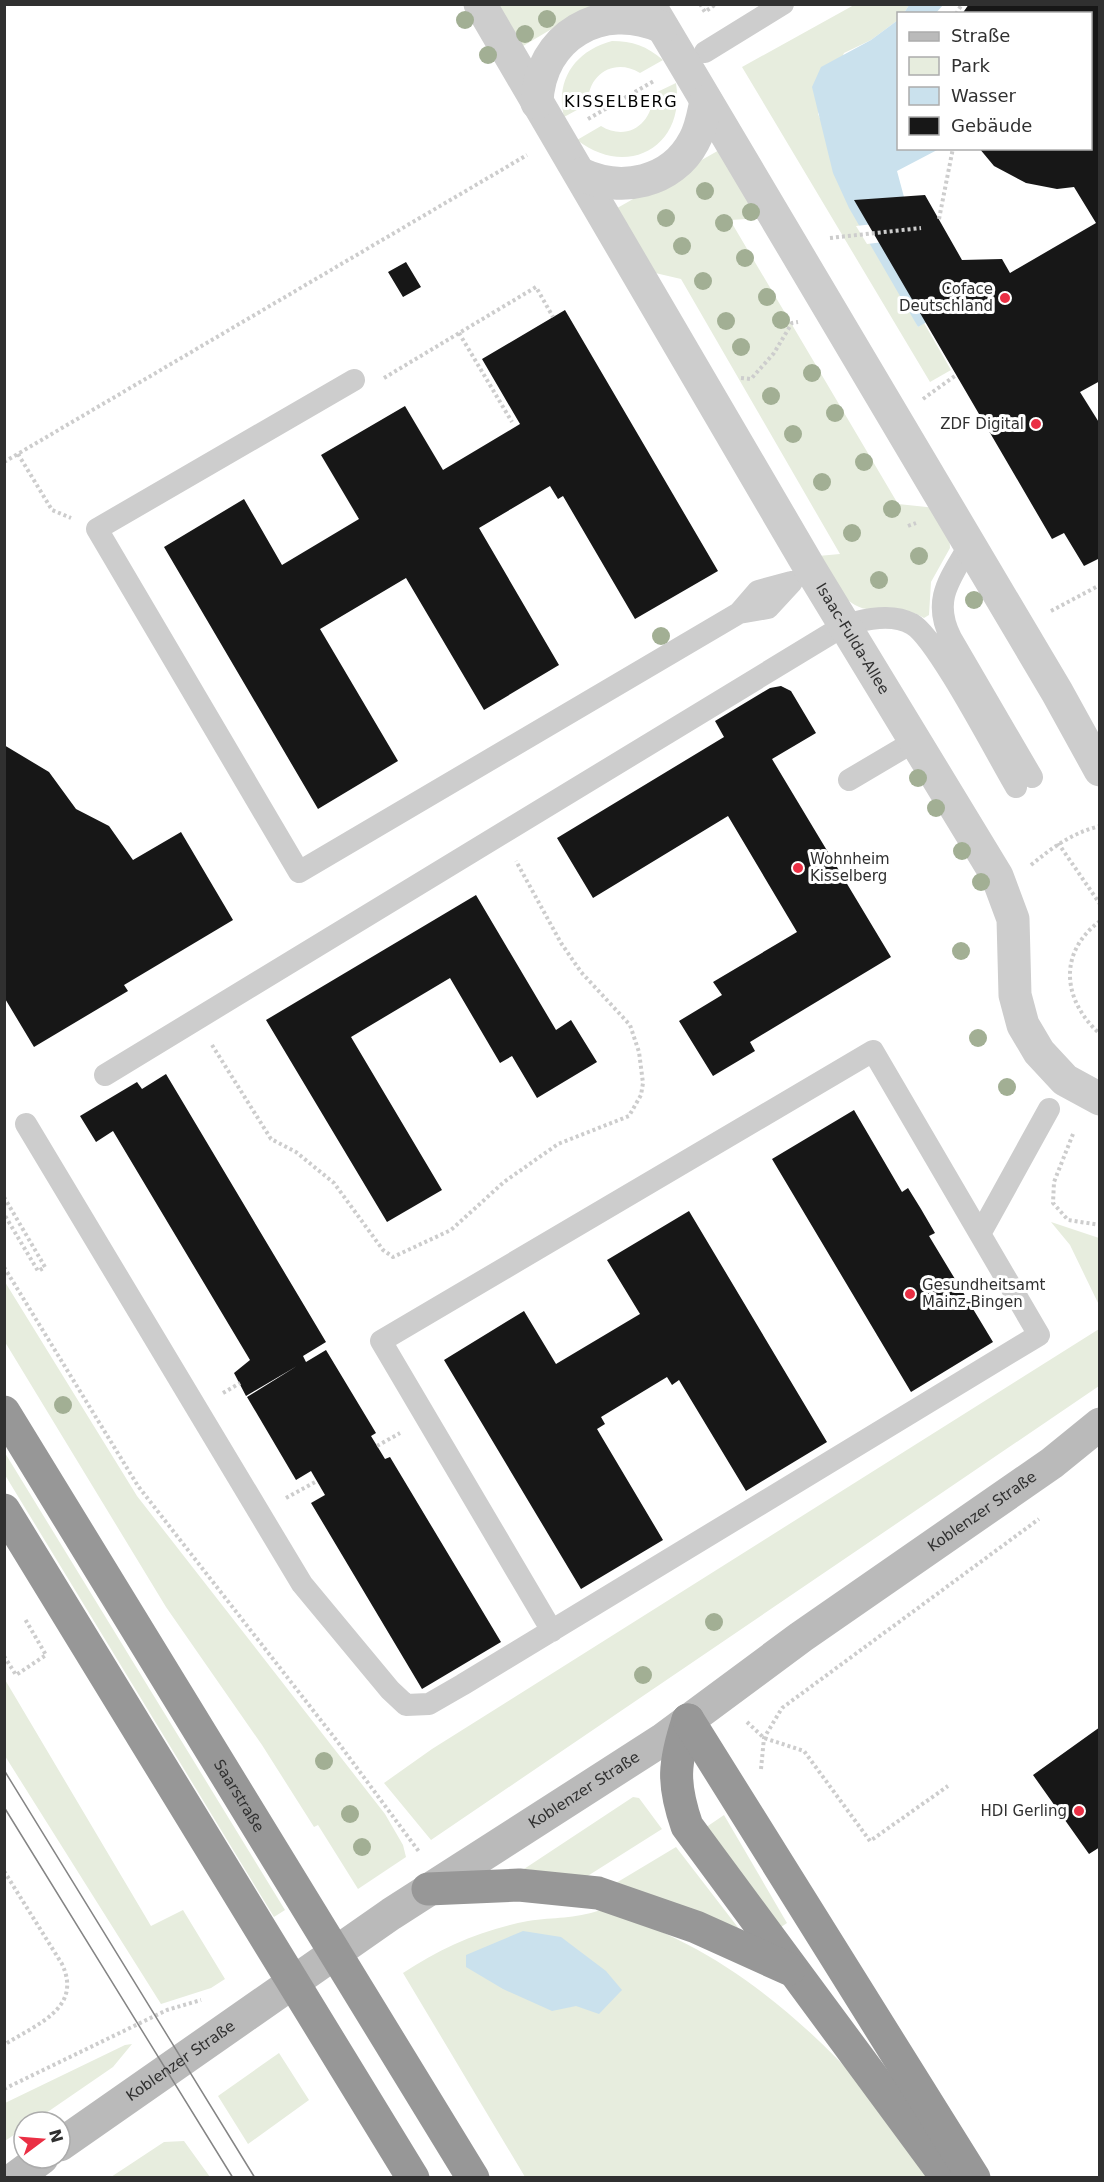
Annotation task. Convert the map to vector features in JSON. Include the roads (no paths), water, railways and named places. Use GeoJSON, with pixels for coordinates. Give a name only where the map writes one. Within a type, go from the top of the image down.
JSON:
{"type":"FeatureCollection","features":[{"type":"Feature","properties":{"kind":"highway","name":"Saarstraße"},"geometry":{"type":"LineString","coordinates":[[4,1412],[473,2178]]}},
{"type":"Feature","properties":{"kind":"highway"},"geometry":{"type":"LineString","coordinates":[[4,1510],[413,2178]]}},
{"type":"Feature","properties":{"kind":"highway"},"geometry":{"type":"LineString","coordinates":[[688,1720],[677,1753],[675,1778],[678,1800],[687,1826],[934,2157],[947,2178]]}},
{"type":"Feature","properties":{"kind":"highway"},"geometry":{"type":"LineString","coordinates":[[688,1720],[974,2178]]}},
{"type":"Feature","properties":{"kind":"highway"},"geometry":{"type":"LineString","coordinates":[[428,1889],[519,1886],[598,1893],[696,1927],[793,1971]]}},
{"type":"Feature","properties":{"kind":"main road","name":"Koblenzer Straße"},"geometry":{"type":"LineString","coordinates":[[72,2136],[237,2019],[428,1889],[688,1720],[801,1637],[1052,1463],[1100,1425]]}},
{"type":"Feature","properties":{"kind":"street","name":"Isaac-Fulda-Allee"},"geometry":{"type":"LineString","coordinates":[[480,4],[580,174],[801,576],[845,625],[1005,893],[1012,919],[1015,995],[1029,1038],[1065,1080],[1100,1099]]}},
{"type":"Feature","properties":{"kind":"street"},"geometry":{"type":"LineString","coordinates":[[537,103],[538,82],[545,62],[557,45],[582,25],[602,18],[622,16],[643,19],[656,16],[970,544],[1100,770]]}},
{"type":"Feature","properties":{"kind":"street"},"geometry":{"type":"LineString","coordinates":[[580,174],[600,182],[622,184],[643,182],[663,173],[680,160],[693,143],[706,101]]}},
{"type":"Feature","properties":{"kind":"lane"},"geometry":{"type":"LineString","coordinates":[[705,52],[783,4]]}},
{"type":"Feature","properties":{"kind":"lane"},"geometry":{"type":"LineString","coordinates":[[365,381],[97,529],[298,872],[739,613],[758,591],[801,576]]}},
{"type":"Feature","properties":{"kind":"lane"},"geometry":{"type":"LineString","coordinates":[[105,1075],[845,625],[866,619],[892,618],[918,628],[935,649],[1024,782],[942,617],[944,592],[970,544]]}},
{"type":"Feature","properties":{"kind":"lane"},"geometry":{"type":"LineString","coordinates":[[849,780],[915,741]]}},
{"type":"Feature","properties":{"kind":"lane"},"geometry":{"type":"LineString","coordinates":[[26,1124],[302,1584],[390,1690],[406,1705],[429,1704],[552,1631],[1039,1335],[873,1051],[381,1341],[552,1631]]}},
{"type":"Feature","properties":{"kind":"lane"},"geometry":{"type":"LineString","coordinates":[[980,1234],[1049,1109]]}},
{"type":"Feature","properties":{"kind":"water"},"geometry":{"type":"Polygon","coordinates":[[[910,4],[943,5],[937,12],[905,12],[910,4]]]}},
{"type":"Feature","properties":{"kind":"water"},"geometry":{"type":"Polygon","coordinates":[[[897,21],[897,150],[937,150],[897,171],[904,197],[962,302],[918,327],[849,208],[833,173],[812,87],[821,67],[871,40],[897,21]]]}},
{"type":"Feature","properties":{"kind":"water"},"geometry":{"type":"Polygon","coordinates":[[[523,1931],[561,1937],[606,1971],[622,1990],[599,2014],[576,2006],[552,2011],[503,1989],[466,1967],[466,1955],[523,1931]]]}},
{"type":"Feature","properties":{"kind":"tram line"},"geometry":{"type":"LineString","coordinates":[[4,1770],[255,2178]]}},
{"type":"Feature","properties":{"kind":"tram line"},"geometry":{"type":"LineString","coordinates":[[4,1807],[233,2178]]}},
{"type":"Feature","properties":{"kind":"place","name":"Coface Deutschland"},"geometry":{"type":"Point","coordinates":[1005,298]}},
{"type":"Feature","properties":{"kind":"place","name":"ZDF Digital"},"geometry":{"type":"Point","coordinates":[1036,424]}},
{"type":"Feature","properties":{"kind":"place","name":"Wohnheim Kisselberg"},"geometry":{"type":"Point","coordinates":[798,868]}},
{"type":"Feature","properties":{"kind":"place","name":"Gesundheitsamt Mainz-Bingen"},"geometry":{"type":"Point","coordinates":[910,1294]}},
{"type":"Feature","properties":{"kind":"place","name":"HDI Gerling"},"geometry":{"type":"Point","coordinates":[1079,1811]}},
{"type":"Feature","properties":{"kind":"district","name":"KISSELBERG"},"geometry":{"type":"Point","coordinates":[621,101]}}]}
